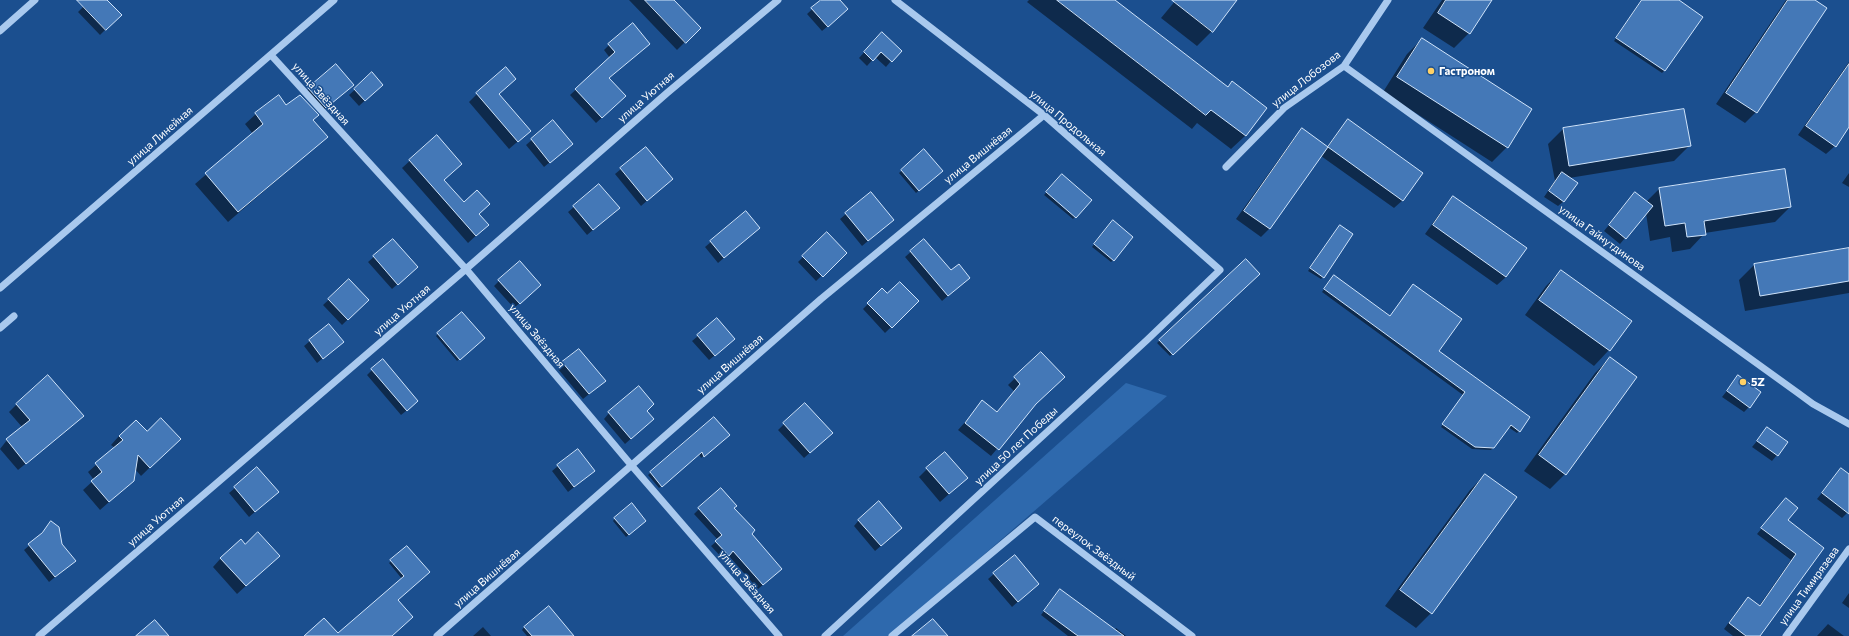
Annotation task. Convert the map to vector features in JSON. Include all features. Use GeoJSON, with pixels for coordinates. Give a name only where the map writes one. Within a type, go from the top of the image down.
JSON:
{"type":"FeatureCollection","features":[{"type":"Feature","properties":{"kind":"street"},"geometry":{"type":"LineString","coordinates":[[0,31],[35,0]]}},
{"type":"Feature","properties":{"kind":"street","name":"улица Линейная"},"geometry":{"type":"LineString","coordinates":[[0,288],[334,0]]}},
{"type":"Feature","properties":{"kind":"street","name":"улица Уютная"},"geometry":{"type":"LineString","coordinates":[[39,636],[466,269],[667,93],[778,0]]}},
{"type":"Feature","properties":{"kind":"street","name":"улица Продольная"},"geometry":{"type":"LineString","coordinates":[[895,0],[1044,115],[1220,270]]}},
{"type":"Feature","properties":{"kind":"street","name":"улица Лобозова"},"geometry":{"type":"LineString","coordinates":[[1226,166],[1284,108],[1344,66],[1388,0]]}},
{"type":"Feature","properties":{"kind":"street","name":"улица Звёздная"},"geometry":{"type":"LineString","coordinates":[[271,55],[466,269],[632,466],[779,636]]}},
{"type":"Feature","properties":{"kind":"street","name":"улица Гайнутдинова"},"geometry":{"type":"LineString","coordinates":[[1344,66],[1813,404],[1849,424]]}},
{"type":"Feature","properties":{"kind":"street","name":"улица Вишнёвая"},"geometry":{"type":"LineString","coordinates":[[437,636],[632,466],[821,298],[1044,115]]}},
{"type":"Feature","properties":{"kind":"street","name":"улица 50 лет Победы"},"geometry":{"type":"LineString","coordinates":[[825,636],[1141,346],[1220,270]]}},
{"type":"Feature","properties":{"kind":"street"},"geometry":{"type":"LineString","coordinates":[[0,328],[14,316]]}},
{"type":"Feature","properties":{"kind":"street","name":"переулок Звёздный"},"geometry":{"type":"LineString","coordinates":[[892,636],[1035,517],[1192,636]]}},
{"type":"Feature","properties":{"kind":"street","name":"улица Тимирязева"},"geometry":{"type":"LineString","coordinates":[[1786,636],[1849,549]]}},
{"type":"Feature","properties":{"kind":"shaded area"},"geometry":{"type":"Polygon","coordinates":[[[1126,383],[1167,396],[890,636],[843,636],[1126,383]]]}},
{"type":"Feature","properties":{"kind":"building"},"geometry":{"type":"Polygon","coordinates":[[[77,0],[107,0],[122,15],[106,30],[77,0]]]}},
{"type":"Feature","properties":{"kind":"building"},"geometry":{"type":"Polygon","coordinates":[[[645,0],[674,0],[701,28],[686,43],[645,0]]]}},
{"type":"Feature","properties":{"kind":"building"},"geometry":{"type":"Polygon","coordinates":[[[821,0],[840,0],[848,9],[828,27],[811,8],[821,0]]]}},
{"type":"Feature","properties":{"kind":"building"},"geometry":{"type":"Polygon","coordinates":[[[1057,0],[1115,0],[1228,87],[1232,81],[1267,108],[1246,136],[1211,110],[1206,115],[1057,0]]]}},
{"type":"Feature","properties":{"kind":"building"},"geometry":{"type":"Polygon","coordinates":[[[1172,0],[1237,0],[1213,32],[1172,0]]]}},
{"type":"Feature","properties":{"kind":"building"},"geometry":{"type":"Polygon","coordinates":[[[1446,0],[1492,0],[1470,34],[1438,13],[1446,0]]]}},
{"type":"Feature","properties":{"kind":"building"},"geometry":{"type":"Polygon","coordinates":[[[1642,0],[1679,0],[1703,17],[1665,71],[1616,38],[1642,0]]]}},
{"type":"Feature","properties":{"kind":"building"},"geometry":{"type":"Polygon","coordinates":[[[1788,0],[1815,0],[1827,8],[1757,113],[1726,93],[1788,0]]]}},
{"type":"Feature","properties":{"kind":"building"},"geometry":{"type":"Polygon","coordinates":[[[633,23],[650,44],[609,78],[626,96],[602,118],[575,89],[615,52],[608,44],[633,23]]]}},
{"type":"Feature","properties":{"kind":"building"},"geometry":{"type":"Polygon","coordinates":[[[882,32],[902,51],[892,62],[881,52],[873,61],[864,52],[882,32]]]}},
{"type":"Feature","properties":{"kind":"building"},"geometry":{"type":"Polygon","coordinates":[[[1422,38],[1532,109],[1508,148],[1397,77],[1422,38]]]}},
{"type":"Feature","properties":{"kind":"building"},"geometry":{"type":"Polygon","coordinates":[[[336,64],[354,85],[326,108],[308,88],[336,64]]]}},
{"type":"Feature","properties":{"kind":"building"},"geometry":{"type":"Polygon","coordinates":[[[1849,64],[1849,127],[1836,147],[1806,126],[1849,64]]]}},
{"type":"Feature","properties":{"kind":"building"},"geometry":{"type":"Polygon","coordinates":[[[506,67],[516,79],[499,94],[531,131],[518,142],[476,93],[506,67]]]}},
{"type":"Feature","properties":{"kind":"building"},"geometry":{"type":"Polygon","coordinates":[[[372,72],[383,85],[365,101],[354,89],[372,72]]]}},
{"type":"Feature","properties":{"kind":"building"},"geometry":{"type":"Polygon","coordinates":[[[279,95],[286,105],[300,95],[319,115],[313,120],[328,137],[238,212],[205,173],[263,124],[255,113],[279,95]]]}},
{"type":"Feature","properties":{"kind":"building"},"geometry":{"type":"Polygon","coordinates":[[[1684,109],[1691,146],[1569,166],[1563,128],[1684,109]]]}},
{"type":"Feature","properties":{"kind":"building"},"geometry":{"type":"Polygon","coordinates":[[[1348,119],[1423,173],[1403,201],[1328,147],[1348,119]]]}},
{"type":"Feature","properties":{"kind":"building"},"geometry":{"type":"Polygon","coordinates":[[[553,120],[573,144],[550,163],[531,139],[553,120]]]}},
{"type":"Feature","properties":{"kind":"building"},"geometry":{"type":"Polygon","coordinates":[[[1302,128],[1328,147],[1270,229],[1244,211],[1302,128]]]}},
{"type":"Feature","properties":{"kind":"building"},"geometry":{"type":"Polygon","coordinates":[[[437,135],[462,164],[444,180],[464,202],[477,190],[490,204],[479,214],[489,225],[476,236],[409,160],[437,135]]]}},
{"type":"Feature","properties":{"kind":"building"},"geometry":{"type":"Polygon","coordinates":[[[646,147],[673,179],[647,201],[620,168],[646,147]]]}},
{"type":"Feature","properties":{"kind":"building"},"geometry":{"type":"Polygon","coordinates":[[[924,149],[943,171],[919,191],[901,170],[924,149]]]}},
{"type":"Feature","properties":{"kind":"building"},"geometry":{"type":"Polygon","coordinates":[[[1785,169],[1791,207],[1704,221],[1706,235],[1687,237],[1685,223],[1665,226],[1659,188],[1785,169]]]}},
{"type":"Feature","properties":{"kind":"building"},"geometry":{"type":"Polygon","coordinates":[[[1562,172],[1578,183],[1564,202],[1549,191],[1562,172]]]}},
{"type":"Feature","properties":{"kind":"building"},"geometry":{"type":"Polygon","coordinates":[[[1062,174],[1092,200],[1076,218],[1046,192],[1062,174]]]}},
{"type":"Feature","properties":{"kind":"building"},"geometry":{"type":"Polygon","coordinates":[[[599,184],[620,208],[593,230],[573,206],[599,184]]]}},
{"type":"Feature","properties":{"kind":"building"},"geometry":{"type":"Polygon","coordinates":[[[871,192],[894,220],[868,241],[845,213],[871,192]]]}},
{"type":"Feature","properties":{"kind":"building"},"geometry":{"type":"Polygon","coordinates":[[[1635,192],[1653,206],[1626,239],[1609,225],[1635,192]]]}},
{"type":"Feature","properties":{"kind":"building"},"geometry":{"type":"Polygon","coordinates":[[[1453,196],[1527,248],[1506,277],[1433,225],[1453,196]]]}},
{"type":"Feature","properties":{"kind":"building"},"geometry":{"type":"Polygon","coordinates":[[[746,211],[760,228],[724,258],[710,241],[746,211]]]}},
{"type":"Feature","properties":{"kind":"building"},"geometry":{"type":"Polygon","coordinates":[[[1113,220],[1133,237],[1114,261],[1094,244],[1113,220]]]}},
{"type":"Feature","properties":{"kind":"building"},"geometry":{"type":"Polygon","coordinates":[[[1340,225],[1353,234],[1324,278],[1310,268],[1340,225]]]}},
{"type":"Feature","properties":{"kind":"building"},"geometry":{"type":"Polygon","coordinates":[[[827,232],[847,253],[823,277],[802,256],[827,232]]]}},
{"type":"Feature","properties":{"kind":"building"},"geometry":{"type":"Polygon","coordinates":[[[393,239],[418,267],[398,285],[373,256],[393,239]]]}},
{"type":"Feature","properties":{"kind":"building"},"geometry":{"type":"Polygon","coordinates":[[[924,239],[951,270],[959,264],[970,278],[948,296],[910,251],[924,239]]]}},
{"type":"Feature","properties":{"kind":"building"},"geometry":{"type":"Polygon","coordinates":[[[1849,248],[1849,281],[1760,296],[1754,264],[1849,248]]]}},
{"type":"Feature","properties":{"kind":"building"},"geometry":{"type":"Polygon","coordinates":[[[1246,259],[1260,274],[1173,355],[1159,340],[1246,259]]]}},
{"type":"Feature","properties":{"kind":"building"},"geometry":{"type":"Polygon","coordinates":[[[520,261],[541,285],[520,304],[498,280],[520,261]]]}},
{"type":"Feature","properties":{"kind":"building"},"geometry":{"type":"Polygon","coordinates":[[[1561,270],[1632,321],[1610,351],[1539,300],[1561,270]]]}},
{"type":"Feature","properties":{"kind":"building"},"geometry":{"type":"Polygon","coordinates":[[[1334,275],[1390,316],[1413,284],[1462,319],[1439,351],[1530,417],[1520,432],[1511,425],[1494,448],[1475,447],[1442,424],[1465,392],[1324,289],[1334,275]]]}},
{"type":"Feature","properties":{"kind":"building"},"geometry":{"type":"Polygon","coordinates":[[[349,279],[369,300],[348,320],[328,299],[349,279]]]}},
{"type":"Feature","properties":{"kind":"building"},"geometry":{"type":"Polygon","coordinates":[[[900,282],[919,301],[892,328],[867,303],[882,288],[887,293],[900,282]]]}},
{"type":"Feature","properties":{"kind":"building"},"geometry":{"type":"Polygon","coordinates":[[[462,312],[485,338],[460,360],[437,333],[462,312]]]}},
{"type":"Feature","properties":{"kind":"building"},"geometry":{"type":"Polygon","coordinates":[[[717,318],[735,339],[715,356],[697,335],[717,318]]]}},
{"type":"Feature","properties":{"kind":"building"},"geometry":{"type":"Polygon","coordinates":[[[329,324],[344,342],[323,359],[309,340],[329,324]]]}},
{"type":"Feature","properties":{"kind":"building"},"geometry":{"type":"Polygon","coordinates":[[[579,349],[606,381],[589,394],[562,362],[579,349]]]}},
{"type":"Feature","properties":{"kind":"building"},"geometry":{"type":"Polygon","coordinates":[[[1041,352],[1065,377],[1036,404],[999,450],[965,423],[982,400],[997,412],[1020,384],[1014,377],[1041,352]]]}},
{"type":"Feature","properties":{"kind":"building"},"geometry":{"type":"Polygon","coordinates":[[[1610,357],[1637,377],[1566,475],[1539,455],[1610,357]]]}},
{"type":"Feature","properties":{"kind":"building"},"geometry":{"type":"Polygon","coordinates":[[[383,359],[418,401],[407,411],[371,369],[383,359]]]}},
{"type":"Feature","properties":{"kind":"building"},"geometry":{"type":"Polygon","coordinates":[[[48,375],[84,416],[26,464],[6,439],[30,420],[16,404],[48,375]]]}},
{"type":"Feature","properties":{"kind":"building"},"geometry":{"type":"Polygon","coordinates":[[[1738,375],[1761,392],[1750,408],[1727,391],[1738,375]]]}},
{"type":"Feature","properties":{"kind":"building"},"geometry":{"type":"Polygon","coordinates":[[[639,386],[654,404],[647,411],[654,419],[631,439],[608,412],[639,386]]]}},
{"type":"Feature","properties":{"kind":"building"},"geometry":{"type":"Polygon","coordinates":[[[805,403],[833,433],[810,453],[783,423],[805,403]]]}},
{"type":"Feature","properties":{"kind":"building"},"geometry":{"type":"Polygon","coordinates":[[[714,417],[730,435],[704,457],[702,452],[662,487],[650,472],[714,417]]]}},
{"type":"Feature","properties":{"kind":"building"},"geometry":{"type":"Polygon","coordinates":[[[161,418],[181,439],[150,468],[138,455],[134,481],[109,502],[91,481],[102,472],[95,463],[123,440],[119,436],[136,420],[147,431],[161,418]]]}},
{"type":"Feature","properties":{"kind":"building"},"geometry":{"type":"Polygon","coordinates":[[[1767,427],[1788,442],[1778,456],[1757,441],[1767,427]]]}},
{"type":"Feature","properties":{"kind":"building"},"geometry":{"type":"Polygon","coordinates":[[[578,449],[595,471],[574,487],[557,465],[578,449]]]}},
{"type":"Feature","properties":{"kind":"building"},"geometry":{"type":"Polygon","coordinates":[[[945,452],[968,478],[949,494],[926,468],[945,452]]]}},
{"type":"Feature","properties":{"kind":"building"},"geometry":{"type":"Polygon","coordinates":[[[257,467],[279,492],[255,512],[234,487],[257,467]]]}},
{"type":"Feature","properties":{"kind":"building"},"geometry":{"type":"Polygon","coordinates":[[[1841,468],[1849,474],[1849,514],[1822,493],[1841,468]]]}},
{"type":"Feature","properties":{"kind":"building"},"geometry":{"type":"Polygon","coordinates":[[[1485,474],[1517,497],[1432,614],[1400,590],[1485,474]]]}},
{"type":"Feature","properties":{"kind":"building"},"geometry":{"type":"Polygon","coordinates":[[[721,488],[737,506],[734,508],[755,530],[752,534],[782,569],[763,585],[733,551],[729,556],[715,541],[722,535],[698,508],[721,488]]]}},
{"type":"Feature","properties":{"kind":"building"},"geometry":{"type":"Polygon","coordinates":[[[1786,498],[1798,508],[1788,520],[1824,548],[1760,636],[1746,636],[1729,623],[1748,597],[1760,606],[1796,554],[1761,528],[1786,498]]]}},
{"type":"Feature","properties":{"kind":"building"},"geometry":{"type":"Polygon","coordinates":[[[879,501],[902,528],[881,546],[858,520],[879,501]]]}},
{"type":"Feature","properties":{"kind":"building"},"geometry":{"type":"Polygon","coordinates":[[[632,503],[646,521],[629,535],[614,518],[632,503]]]}},
{"type":"Feature","properties":{"kind":"building"},"geometry":{"type":"Polygon","coordinates":[[[51,521],[59,527],[62,544],[76,561],[55,577],[28,544],[42,533],[51,521]]]}},
{"type":"Feature","properties":{"kind":"building"},"geometry":{"type":"Polygon","coordinates":[[[258,532],[280,556],[246,586],[220,558],[241,539],[245,544],[258,532]]]}},
{"type":"Feature","properties":{"kind":"building"},"geometry":{"type":"Polygon","coordinates":[[[407,546],[430,572],[398,600],[413,617],[392,636],[304,636],[324,618],[338,633],[404,576],[390,560],[407,546]]]}},
{"type":"Feature","properties":{"kind":"building"},"geometry":{"type":"Polygon","coordinates":[[[1015,555],[1039,584],[1018,602],[993,573],[1015,555]]]}},
{"type":"Feature","properties":{"kind":"building"},"geometry":{"type":"Polygon","coordinates":[[[1060,589],[1124,636],[1078,636],[1044,611],[1060,589]]]}},
{"type":"Feature","properties":{"kind":"building"},"geometry":{"type":"Polygon","coordinates":[[[549,606],[574,636],[532,636],[524,627],[549,606]]]}},
{"type":"Feature","properties":{"kind":"building"},"geometry":{"type":"Polygon","coordinates":[[[933,619],[948,636],[912,636],[933,619]]]}},
{"type":"Feature","properties":{"kind":"building"},"geometry":{"type":"Polygon","coordinates":[[[155,620],[169,636],[136,636],[155,620]]]}},
{"type":"Feature","properties":{"kind":"place","name":"Гастроном"},"geometry":{"type":"Point","coordinates":[1431,71]}},
{"type":"Feature","properties":{"kind":"place","name":"5Z"},"geometry":{"type":"Point","coordinates":[1743,382]}}]}
